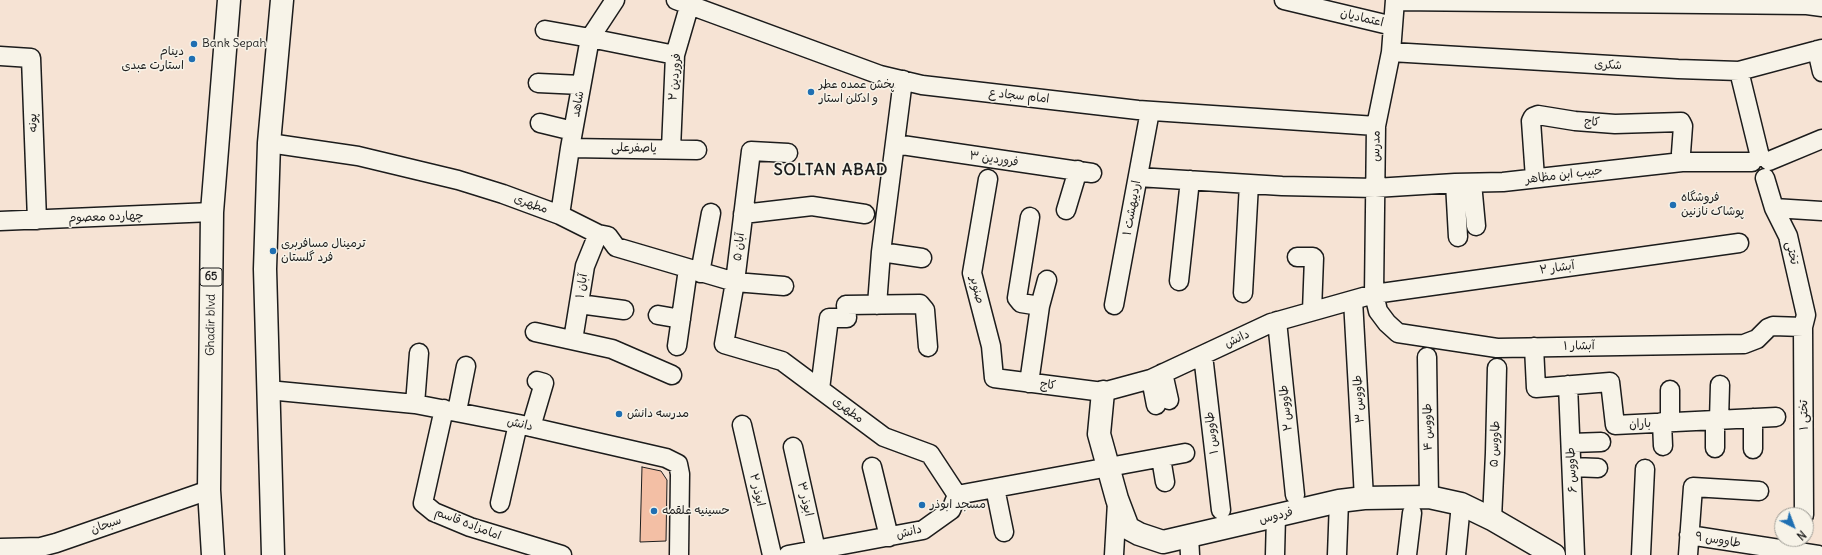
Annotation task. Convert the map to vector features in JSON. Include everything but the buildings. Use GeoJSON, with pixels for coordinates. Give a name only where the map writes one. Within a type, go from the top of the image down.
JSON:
{"type":"FeatureCollection","features":[{"type":"Feature","properties":{"kind":"main road","name":"Ghadir blvd"},"geometry":{"type":"LineString","coordinates":[[213,555],[209,490],[212,212],[229,0]]}},
{"type":"Feature","properties":{"kind":"main road"},"geometry":{"type":"LineString","coordinates":[[273,555],[264,268],[269,143],[282,0]]}},
{"type":"Feature","properties":{"kind":"main road","name":"فردوس"},"geometry":{"type":"LineString","coordinates":[[1102,392],[1099,434],[1117,499],[1128,528],[1139,534],[1163,542],[1190,545],[1276,516],[1339,501],[1364,498],[1429,497],[1461,504],[1492,519],[1527,548],[1554,555]]}},
{"type":"Feature","properties":{"kind":"street","name":"شاهد"},"geometry":{"type":"LineString","coordinates":[[560,215],[571,140],[590,38],[614,0]]}},
{"type":"Feature","properties":{"kind":"street","name":"اعتمادیان"},"geometry":{"type":"LineString","coordinates":[[1284,0],[1393,26]]}},
{"type":"Feature","properties":{"kind":"street"},"geometry":{"type":"LineString","coordinates":[[1395,1],[1707,2],[1807,5],[1822,7]]}},
{"type":"Feature","properties":{"kind":"street","name":"مدرس"},"geometry":{"type":"LineString","coordinates":[[1374,294],[1376,126],[1391,52],[1395,1]]}},
{"type":"Feature","properties":{"kind":"street","name":"فروردین ۲"},"geometry":{"type":"LineString","coordinates":[[671,149],[675,55],[686,2]]}},
{"type":"Feature","properties":{"kind":"street","name":"امام سجاد ع"},"geometry":{"type":"LineString","coordinates":[[686,2],[880,75],[922,85],[1150,111],[1376,126]]}},
{"type":"Feature","properties":{"kind":"street"},"geometry":{"type":"LineString","coordinates":[[546,30],[675,55]]}},
{"type":"Feature","properties":{"kind":"street"},"geometry":{"type":"LineString","coordinates":[[1820,49],[1822,72]]}},
{"type":"Feature","properties":{"kind":"street","name":"شکری"},"geometry":{"type":"LineString","coordinates":[[1391,52],[1678,69],[1739,71],[1820,49]]}},
{"type":"Feature","properties":{"kind":"street","name":"پونه"},"geometry":{"type":"LineString","coordinates":[[0,56],[31,58],[37,220]]}},
{"type":"Feature","properties":{"kind":"street"},"geometry":{"type":"LineString","coordinates":[[1739,71],[1760,160]]}},
{"type":"Feature","properties":{"kind":"street"},"geometry":{"type":"LineString","coordinates":[[877,305],[881,252],[903,80]]}},
{"type":"Feature","properties":{"kind":"street"},"geometry":{"type":"LineString","coordinates":[[538,83],[582,85]]}},
{"type":"Feature","properties":{"kind":"street","name":"اردیبهشت ۱"},"geometry":{"type":"LineString","coordinates":[[1114,305],[1150,111]]}},
{"type":"Feature","properties":{"kind":"street","name":"کاج"},"geometry":{"type":"LineString","coordinates":[[1535,178],[1531,121],[1533,117],[1538,115],[1575,121],[1615,124],[1681,122],[1684,126],[1682,153]]}},
{"type":"Feature","properties":{"kind":"street","name":"یاصفرعلی"},"geometry":{"type":"LineString","coordinates":[[540,123],[571,140],[697,150]]}},
{"type":"Feature","properties":{"kind":"street","name":"حبیب ابن مظاهر"},"geometry":{"type":"LineString","coordinates":[[1138,177],[1249,184],[1375,188],[1503,182],[1682,162],[1760,160],[1822,139]]}},
{"type":"Feature","properties":{"kind":"street","name":"مطهری"},"geometry":{"type":"LineString","coordinates":[[269,143],[358,156],[458,180],[504,194],[560,215],[598,234],[608,236],[616,247],[735,282],[784,286]]}},
{"type":"Feature","properties":{"kind":"street","name":"فروردین ۳"},"geometry":{"type":"LineString","coordinates":[[895,144],[1085,171],[1066,210]]}},
{"type":"Feature","properties":{"kind":"street","name":"آبان ۵"},"geometry":{"type":"LineString","coordinates":[[724,344],[735,282],[751,151],[788,153]]}},
{"type":"Feature","properties":{"kind":"street","name":"تختی"},"geometry":{"type":"LineString","coordinates":[[1760,160],[1750,170],[1757,178],[1764,178],[1774,208],[1788,236],[1810,319]]}},
{"type":"Feature","properties":{"kind":"street","name":"صنوبر"},"geometry":{"type":"LineString","coordinates":[[988,179],[972,273],[991,346],[994,378]]}},
{"type":"Feature","properties":{"kind":"street"},"geometry":{"type":"LineString","coordinates":[[1179,281],[1190,180]]}},
{"type":"Feature","properties":{"kind":"street"},"geometry":{"type":"LineString","coordinates":[[1463,183],[1476,226]]}},
{"type":"Feature","properties":{"kind":"street"},"geometry":{"type":"LineString","coordinates":[[1458,237],[1463,183]]}},
{"type":"Feature","properties":{"kind":"street"},"geometry":{"type":"LineString","coordinates":[[1243,293],[1249,184]]}},
{"type":"Feature","properties":{"kind":"street"},"geometry":{"type":"LineString","coordinates":[[743,214],[812,206],[865,214]]}},
{"type":"Feature","properties":{"kind":"street"},"geometry":{"type":"LineString","coordinates":[[1774,208],[1822,211]]}},
{"type":"Feature","properties":{"kind":"street","name":"چهارده معصوم"},"geometry":{"type":"LineString","coordinates":[[0,221],[212,212]]}},
{"type":"Feature","properties":{"kind":"street"},"geometry":{"type":"LineString","coordinates":[[677,346],[681,319],[711,213]]}},
{"type":"Feature","properties":{"kind":"street"},"geometry":{"type":"LineString","coordinates":[[1030,217],[1017,298],[1021,303],[1040,306]]}},
{"type":"Feature","properties":{"kind":"street","name":"آبان ۱"},"geometry":{"type":"LineString","coordinates":[[573,340],[585,266],[598,234]]}},
{"type":"Feature","properties":{"kind":"street","name":"آبشار ۲"},"geometry":{"type":"LineString","coordinates":[[1374,294],[1739,242]]}},
{"type":"Feature","properties":{"kind":"street"},"geometry":{"type":"LineString","coordinates":[[881,252],[922,258]]}},
{"type":"Feature","properties":{"kind":"street"},"geometry":{"type":"LineString","coordinates":[[1297,257],[1314,258],[1312,311]]}},
{"type":"Feature","properties":{"kind":"street"},"geometry":{"type":"LineString","coordinates":[[1029,383],[1040,306],[1047,280]]}},
{"type":"Feature","properties":{"kind":"street","name":"دانش"},"geometry":{"type":"LineString","coordinates":[[1102,392],[1157,376],[1277,321],[1374,294]]}},
{"type":"Feature","properties":{"kind":"street","name":"آبشار ۱"},"geometry":{"type":"LineString","coordinates":[[1374,294],[1378,311],[1387,323],[1398,333],[1497,348],[1744,344],[1758,338],[1768,328],[1773,326],[1810,319]]}},
{"type":"Feature","properties":{"kind":"street","name":"طاووس ۳"},"geometry":{"type":"LineString","coordinates":[[1353,300],[1364,498]]}},
{"type":"Feature","properties":{"kind":"street"},"geometry":{"type":"LineString","coordinates":[[579,304],[624,310]]}},
{"type":"Feature","properties":{"kind":"street"},"geometry":{"type":"LineString","coordinates":[[820,389],[829,318],[847,318],[846,306],[920,304],[925,310],[928,347]]}},
{"type":"Feature","properties":{"kind":"street"},"geometry":{"type":"LineString","coordinates":[[658,315],[681,319]]}},
{"type":"Feature","properties":{"kind":"street","name":"تختی ۱"},"geometry":{"type":"LineString","coordinates":[[1804,507],[1810,319]]}},
{"type":"Feature","properties":{"kind":"street","name":"طاووس ۲"},"geometry":{"type":"LineString","coordinates":[[1277,321],[1295,495]]}},
{"type":"Feature","properties":{"kind":"street"},"geometry":{"type":"LineString","coordinates":[[534,332],[612,349],[672,375]]}},
{"type":"Feature","properties":{"kind":"street","name":"مطهری"},"geometry":{"type":"LineString","coordinates":[[724,344],[782,361],[884,437],[930,454],[957,495]]}},
{"type":"Feature","properties":{"kind":"street","name":"باران"},"geometry":{"type":"LineString","coordinates":[[1534,347],[1536,388],[1610,382],[1615,425],[1776,417]]}},
{"type":"Feature","properties":{"kind":"street"},"geometry":{"type":"LineString","coordinates":[[414,404],[419,354]]}},
{"type":"Feature","properties":{"kind":"street","name":"طاووس ۱"},"geometry":{"type":"LineString","coordinates":[[1202,356],[1220,510]]}},
{"type":"Feature","properties":{"kind":"street","name":"طاووس ۴"},"geometry":{"type":"LineString","coordinates":[[1427,357],[1429,497]]}},
{"type":"Feature","properties":{"kind":"street"},"geometry":{"type":"LineString","coordinates":[[450,410],[466,366]]}},
{"type":"Feature","properties":{"kind":"street","name":"طاووس ۵"},"geometry":{"type":"LineString","coordinates":[[1492,519],[1497,368]]}},
{"type":"Feature","properties":{"kind":"street"},"geometry":{"type":"LineString","coordinates":[[1157,376],[1162,402]]}},
{"type":"Feature","properties":{"kind":"street","name":"کاج"},"geometry":{"type":"LineString","coordinates":[[994,378],[1102,392]]}},
{"type":"Feature","properties":{"kind":"street"},"geometry":{"type":"LineString","coordinates":[[500,503],[524,425],[544,383],[537,381]]}},
{"type":"Feature","properties":{"kind":"street","name":"طاووس ۶"},"geometry":{"type":"LineString","coordinates":[[1568,385],[1575,555]]}},
{"type":"Feature","properties":{"kind":"street"},"geometry":{"type":"LineString","coordinates":[[1715,448],[1720,385]]}},
{"type":"Feature","properties":{"kind":"street","name":"دانش"},"geometry":{"type":"LineString","coordinates":[[268,390],[414,404],[450,410],[524,425],[666,458],[678,464],[680,474],[678,555]]}},
{"type":"Feature","properties":{"kind":"street"},"geometry":{"type":"LineString","coordinates":[[1663,446],[1670,390]]}},
{"type":"Feature","properties":{"kind":"street","name":"امامزاده قاسم"},"geometry":{"type":"LineString","coordinates":[[450,410],[423,502],[434,512],[529,550],[562,555]]}},
{"type":"Feature","properties":{"kind":"street"},"geometry":{"type":"LineString","coordinates":[[1753,418],[1753,449]]}},
{"type":"Feature","properties":{"kind":"street","name":"ابوذر ۲"},"geometry":{"type":"LineString","coordinates":[[742,425],[772,555]]}},
{"type":"Feature","properties":{"kind":"street"},"geometry":{"type":"LineString","coordinates":[[1571,443],[1601,442]]}},
{"type":"Feature","properties":{"kind":"street","name":"ابوذر ۳"},"geometry":{"type":"LineString","coordinates":[[793,447],[816,550]]}},
{"type":"Feature","properties":{"kind":"street"},"geometry":{"type":"LineString","coordinates":[[957,495],[1186,453]]}},
{"type":"Feature","properties":{"kind":"street"},"geometry":{"type":"LineString","coordinates":[[1161,458],[1165,482]]}},
{"type":"Feature","properties":{"kind":"street"},"geometry":{"type":"LineString","coordinates":[[872,467],[889,537]]}},
{"type":"Feature","properties":{"kind":"street"},"geometry":{"type":"LineString","coordinates":[[1572,467],[1598,468]]}},
{"type":"Feature","properties":{"kind":"street"},"geometry":{"type":"LineString","coordinates":[[1641,555],[1645,469]]}},
{"type":"Feature","properties":{"kind":"street"},"geometry":{"type":"LineString","coordinates":[[1688,555],[1693,487],[1759,492]]}},
{"type":"Feature","properties":{"kind":"street"},"geometry":{"type":"LineString","coordinates":[[995,488],[1004,532]]}},
{"type":"Feature","properties":{"kind":"street","name":"سبحان"},"geometry":{"type":"LineString","coordinates":[[0,548],[41,547],[56,543],[209,490]]}},
{"type":"Feature","properties":{"kind":"street","name":"دانش"},"geometry":{"type":"LineString","coordinates":[[788,555],[816,550],[862,548],[889,537],[923,530],[951,510],[957,495]]}},
{"type":"Feature","properties":{"kind":"street"},"geometry":{"type":"LineString","coordinates":[[1114,555],[1117,499]]}},
{"type":"Feature","properties":{"kind":"street"},"geometry":{"type":"LineString","coordinates":[[1337,555],[1339,501]]}},
{"type":"Feature","properties":{"kind":"street"},"geometry":{"type":"LineString","coordinates":[[1456,555],[1461,504]]}},
{"type":"Feature","properties":{"kind":"street"},"geometry":{"type":"LineString","coordinates":[[1407,555],[1412,513]]}},
{"type":"Feature","properties":{"kind":"street"},"geometry":{"type":"LineString","coordinates":[[1275,555],[1276,516]]}},
{"type":"Feature","properties":{"kind":"street","name":"طاووس ۹"},"geometry":{"type":"LineString","coordinates":[[1689,535],[1808,549]]}},
{"type":"Feature","properties":{"kind":"place","name":"Bank Sepah"},"geometry":{"type":"Point","coordinates":[194,44]}},
{"type":"Feature","properties":{"kind":"place","name":"دینام استارت عبدی"},"geometry":{"type":"Point","coordinates":[192,59]}},
{"type":"Feature","properties":{"kind":"place","name":"پخش عمده عطر و ادکلن استار"},"geometry":{"type":"Point","coordinates":[811,92]}},
{"type":"Feature","properties":{"kind":"place","name":"فروشگاه پوشاک نازنین"},"geometry":{"type":"Point","coordinates":[1673,205]}},
{"type":"Feature","properties":{"kind":"place","name":"ترمینال مسافربری فرد گلستان"},"geometry":{"type":"Point","coordinates":[273,251]}},
{"type":"Feature","properties":{"kind":"place","name":"مدرسه دانش"},"geometry":{"type":"Point","coordinates":[619,414]}},
{"type":"Feature","properties":{"kind":"place","name":"مسجد ابوذر"},"geometry":{"type":"Point","coordinates":[922,505]}},
{"type":"Feature","properties":{"kind":"place","name":"حسینیه علقمه"},"geometry":{"type":"Point","coordinates":[654,511]}},
{"type":"Feature","properties":{"kind":"district","name":"SOLTAN ABAD"},"geometry":{"type":"Point","coordinates":[831,170]}}]}
